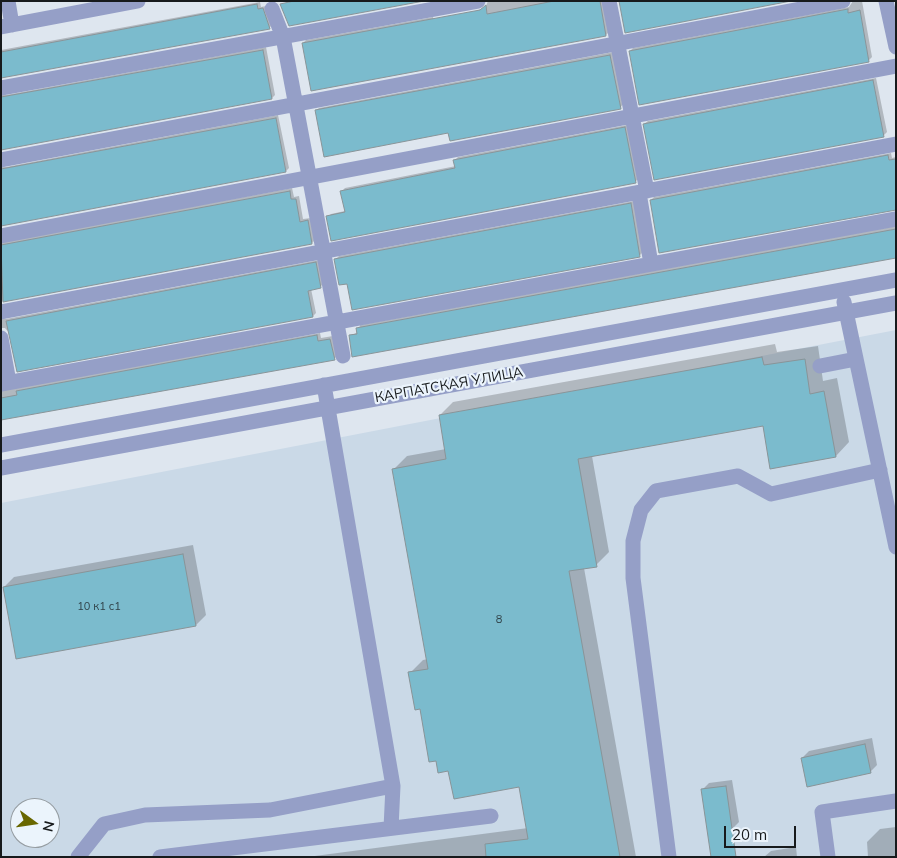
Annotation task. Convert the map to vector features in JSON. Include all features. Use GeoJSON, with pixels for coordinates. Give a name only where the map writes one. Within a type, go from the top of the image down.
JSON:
{"type":"FeatureCollection","features":[{"type":"Feature","properties":{"kind":"street"},"geometry":{"type":"LineString","coordinates":[[8,1],[7,26],[138,1]]}},
{"type":"Feature","properties":{"kind":"street"},"geometry":{"type":"LineString","coordinates":[[1,88],[283,37],[447,4],[478,1]]}},
{"type":"Feature","properties":{"kind":"street"},"geometry":{"type":"LineString","coordinates":[[609,1],[632,116],[651,264]]}},
{"type":"Feature","properties":{"kind":"street"},"geometry":{"type":"LineString","coordinates":[[1,160],[843,1]]}},
{"type":"Feature","properties":{"kind":"street"},"geometry":{"type":"LineString","coordinates":[[886,1],[896,47]]}},
{"type":"Feature","properties":{"kind":"street"},"geometry":{"type":"LineString","coordinates":[[272,9],[283,37],[342,356]]}},
{"type":"Feature","properties":{"kind":"street"},"geometry":{"type":"LineString","coordinates":[[1,236],[896,66]]}},
{"type":"Feature","properties":{"kind":"street"},"geometry":{"type":"LineString","coordinates":[[1,312],[896,144]]}},
{"type":"Feature","properties":{"kind":"street"},"geometry":{"type":"LineString","coordinates":[[1,338],[5,383],[896,218]]}},
{"type":"Feature","properties":{"kind":"street","name":"КАРПАТСКАЯ УЛИЦА"},"geometry":{"type":"LineString","coordinates":[[1,445],[896,280]]}},
{"type":"Feature","properties":{"kind":"street"},"geometry":{"type":"LineString","coordinates":[[842,290],[896,547]]}},
{"type":"Feature","properties":{"kind":"street","name":"КАРПАТСКАЯ УЛИЦА"},"geometry":{"type":"LineString","coordinates":[[1,468],[896,302]]}},
{"type":"Feature","properties":{"kind":"street"},"geometry":{"type":"LineString","coordinates":[[820,366],[856,359]]}},
{"type":"Feature","properties":{"kind":"street"},"geometry":{"type":"LineString","coordinates":[[324,386],[393,786],[391,828]]}},
{"type":"Feature","properties":{"kind":"street"},"geometry":{"type":"LineString","coordinates":[[669,857],[633,578],[633,542],[641,510],[656,492],[738,476],[771,494],[880,470]]}},
{"type":"Feature","properties":{"kind":"street"},"geometry":{"type":"LineString","coordinates":[[78,857],[104,824],[145,815],[270,810],[393,786]]}},
{"type":"Feature","properties":{"kind":"street"},"geometry":{"type":"LineString","coordinates":[[828,857],[822,812],[896,801]]}},
{"type":"Feature","properties":{"kind":"street"},"geometry":{"type":"LineString","coordinates":[[160,857],[491,816]]}},
{"type":"Feature","properties":{"kind":"shaded area"},"geometry":{"type":"Polygon","coordinates":[[[896,330],[896,857],[1,857],[1,503],[896,330]]]}},
{"type":"Feature","properties":{"kind":"building"},"geometry":{"type":"Polygon","coordinates":[[[294,1],[424,1],[289,26],[280,4],[294,1]]]}},
{"type":"Feature","properties":{"kind":"building"},"geometry":{"type":"Polygon","coordinates":[[[554,1],[600,1],[606,36],[311,91],[302,43],[480,10],[486,5],[487,14],[554,1]]]}},
{"type":"Feature","properties":{"kind":"building"},"geometry":{"type":"Polygon","coordinates":[[[619,1],[791,1],[625,33],[619,1]]]}},
{"type":"Feature","properties":{"kind":"building"},"geometry":{"type":"Polygon","coordinates":[[[257,4],[258,9],[263,8],[270,29],[1,78],[1,52],[257,4]]]}},
{"type":"Feature","properties":{"kind":"building"},"geometry":{"type":"Polygon","coordinates":[[[848,9],[848,13],[860,10],[869,62],[639,105],[629,51],[848,9]]]}},
{"type":"Feature","properties":{"kind":"building"},"geometry":{"type":"Polygon","coordinates":[[[263,50],[272,99],[1,150],[1,97],[263,50]]]}},
{"type":"Feature","properties":{"kind":"building"},"geometry":{"type":"Polygon","coordinates":[[[610,55],[621,109],[450,141],[448,133],[324,157],[315,110],[610,55]]]}},
{"type":"Feature","properties":{"kind":"building"},"geometry":{"type":"Polygon","coordinates":[[[873,80],[884,137],[654,180],[643,124],[873,80]]]}},
{"type":"Feature","properties":{"kind":"building"},"geometry":{"type":"Polygon","coordinates":[[[276,118],[286,172],[1,226],[1,169],[276,118]]]}},
{"type":"Feature","properties":{"kind":"building"},"geometry":{"type":"Polygon","coordinates":[[[625,127],[636,183],[331,241],[326,216],[345,212],[340,191],[455,168],[453,160],[625,127]]]}},
{"type":"Feature","properties":{"kind":"building"},"geometry":{"type":"Polygon","coordinates":[[[888,155],[889,160],[896,159],[896,210],[659,253],[650,200],[888,155]]]}},
{"type":"Feature","properties":{"kind":"building"},"geometry":{"type":"Polygon","coordinates":[[[290,191],[291,199],[296,199],[300,222],[308,220],[312,244],[3,302],[1,245],[290,191]]]}},
{"type":"Feature","properties":{"kind":"building"},"geometry":{"type":"Polygon","coordinates":[[[631,203],[640,257],[352,310],[347,284],[339,285],[334,259],[631,203]]]}},
{"type":"Feature","properties":{"kind":"building"},"geometry":{"type":"Polygon","coordinates":[[[896,229],[896,258],[352,357],[349,335],[357,334],[356,328],[896,229]]]}},
{"type":"Feature","properties":{"kind":"building"},"geometry":{"type":"Polygon","coordinates":[[[316,262],[321,288],[308,291],[313,317],[17,372],[6,321],[316,262]]]}},
{"type":"Feature","properties":{"kind":"building"},"geometry":{"type":"Polygon","coordinates":[[[317,335],[318,341],[330,339],[335,360],[1,420],[1,398],[17,395],[16,391],[317,335]]]}},
{"type":"Feature","properties":{"kind":"building"},"geometry":{"type":"Polygon","coordinates":[[[762,357],[764,365],[805,359],[810,394],[824,391],[836,457],[770,469],[763,426],[578,459],[597,567],[569,571],[620,857],[486,857],[485,844],[528,839],[519,787],[454,799],[448,771],[438,773],[436,761],[429,762],[420,709],[415,710],[408,672],[428,669],[392,469],[446,459],[439,415],[762,357]]]}},
{"type":"Feature","properties":{"kind":"building"},"geometry":{"type":"Polygon","coordinates":[[[183,554],[196,626],[16,659],[3,587],[183,554]]]}},
{"type":"Feature","properties":{"kind":"building"},"geometry":{"type":"Polygon","coordinates":[[[865,744],[871,773],[807,787],[801,758],[865,744]]]}},
{"type":"Feature","properties":{"kind":"building"},"geometry":{"type":"Polygon","coordinates":[[[726,786],[736,857],[711,857],[701,789],[726,786]]]}}]}
